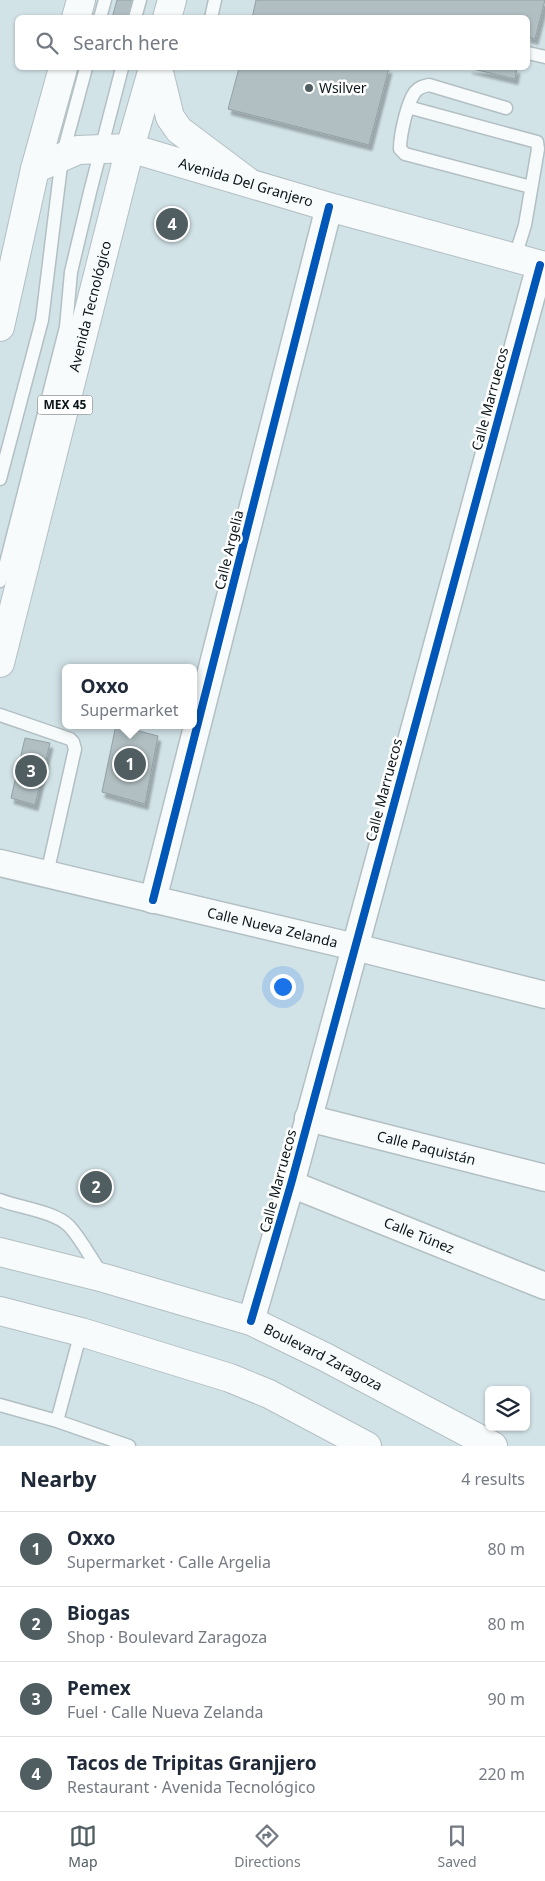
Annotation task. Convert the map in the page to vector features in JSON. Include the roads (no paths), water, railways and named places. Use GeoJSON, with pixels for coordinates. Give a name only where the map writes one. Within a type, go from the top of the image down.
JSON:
{"type":"FeatureCollection","features":[{"type":"Feature","properties":{"kind":"main road"},"geometry":{"type":"LineString","coordinates":[[77,15],[81,0]]}},
{"type":"Feature","properties":{"kind":"main road"},"geometry":{"type":"LineString","coordinates":[[168,15],[172,0]]}},
{"type":"Feature","properties":{"kind":"main road"},"geometry":{"type":"LineString","coordinates":[[0,326],[35,169],[62,70]]}},
{"type":"Feature","properties":{"kind":"main road","name":"Avenida Tecnológico"},"geometry":{"type":"LineString","coordinates":[[1,658],[130,148],[152,70]]}},
{"type":"Feature","properties":{"kind":"main road"},"geometry":{"type":"LineString","coordinates":[[158,70],[170,117],[179,130],[247,181]]}},
{"type":"Feature","properties":{"kind":"main road","name":"Avenida Del Granjero"},"geometry":{"type":"LineString","coordinates":[[35,169],[78,150],[130,148],[247,181],[329,207],[533,262]]}},
{"type":"Feature","properties":{"kind":"main road"},"geometry":{"type":"LineString","coordinates":[[0,1242],[36,1261]]}},
{"type":"Feature","properties":{"kind":"main road","name":"Boulevard Zaragoza"},"geometry":{"type":"LineString","coordinates":[[0,1252],[104,1278],[251,1322],[325,1357],[493,1446]]}},
{"type":"Feature","properties":{"kind":"main road"},"geometry":{"type":"LineString","coordinates":[[0,1311],[81,1332],[236,1381],[269,1394],[367,1446]]}},
{"type":"Feature","properties":{"kind":"main road"},"geometry":{"type":"LineString","coordinates":[[0,1319],[40,1321]]}},
{"type":"Feature","properties":{"kind":"street","name":"Calle Argelia"},"geometry":{"type":"LineString","coordinates":[[197,727],[329,207]]}},
{"type":"Feature","properties":{"kind":"street","name":"Calle Marruecos"},"geometry":{"type":"LineString","coordinates":[[251,1322],[291,1184],[533,262]]}},
{"type":"Feature","properties":{"kind":"street","name":"Calle Argelia"},"geometry":{"type":"LineString","coordinates":[[153,900],[196,729]]}},
{"type":"Feature","properties":{"kind":"street","name":"Calle Nueva Zelanda"},"geometry":{"type":"LineString","coordinates":[[0,863],[354,947],[545,996]]}},
{"type":"Feature","properties":{"kind":"street","name":"Calle Paquistán"},"geometry":{"type":"LineString","coordinates":[[308,1118],[545,1178]]}},
{"type":"Feature","properties":{"kind":"street","name":"Calle Túnez"},"geometry":{"type":"LineString","coordinates":[[291,1184],[545,1286]]}},
{"type":"Feature","properties":{"kind":"lane"},"geometry":{"type":"LineString","coordinates":[[101,15],[105,0]]}},
{"type":"Feature","properties":{"kind":"lane"},"geometry":{"type":"LineString","coordinates":[[136,15],[140,0]]}},
{"type":"Feature","properties":{"kind":"lane"},"geometry":{"type":"LineString","coordinates":[[212,15],[215,0]]}},
{"type":"Feature","properties":{"kind":"lane"},"geometry":{"type":"LineString","coordinates":[[530,53],[545,57]]}},
{"type":"Feature","properties":{"kind":"lane"},"geometry":{"type":"LineString","coordinates":[[0,479],[42,320],[62,157],[85,70]]}},
{"type":"Feature","properties":{"kind":"lane"},"geometry":{"type":"LineString","coordinates":[[0,581],[6,567],[66,327],[71,272],[122,70]]}},
{"type":"Feature","properties":{"kind":"lane"},"geometry":{"type":"LineString","coordinates":[[506,108],[429,85],[419,88],[408,107],[400,149],[405,154],[531,187]]}},
{"type":"Feature","properties":{"kind":"lane"},"geometry":{"type":"LineString","coordinates":[[408,107],[534,140],[538,145],[538,149],[525,225],[533,262]]}},
{"type":"Feature","properties":{"kind":"lane"},"geometry":{"type":"LineString","coordinates":[[0,715],[70,739],[74,744],[75,750],[47,874]]}},
{"type":"Feature","properties":{"kind":"lane"},"geometry":{"type":"LineString","coordinates":[[0,1200],[44,1213],[60,1220],[68,1226],[104,1278]]}},
{"type":"Feature","properties":{"kind":"lane"},"geometry":{"type":"LineString","coordinates":[[57,1421],[81,1332]]}},
{"type":"Feature","properties":{"kind":"lane"},"geometry":{"type":"LineString","coordinates":[[0,1405],[57,1421],[129,1446]]}},
{"type":"Feature","properties":{"kind":"place","name":"Wsilver"},"geometry":{"type":"Point","coordinates":[309,88]}},
{"type":"Feature","properties":{"kind":"place","name":"Tacos de Tripitas Granjjero"},"geometry":{"type":"Point","coordinates":[172,224]}},
{"type":"Feature","properties":{"kind":"place","name":"Oxxo"},"geometry":{"type":"Point","coordinates":[130,764]}},
{"type":"Feature","properties":{"kind":"place","name":"Pemex"},"geometry":{"type":"Point","coordinates":[31,771]}},
{"type":"Feature","properties":{"kind":"place","name":"Biogas"},"geometry":{"type":"Point","coordinates":[96,1187]}}]}
